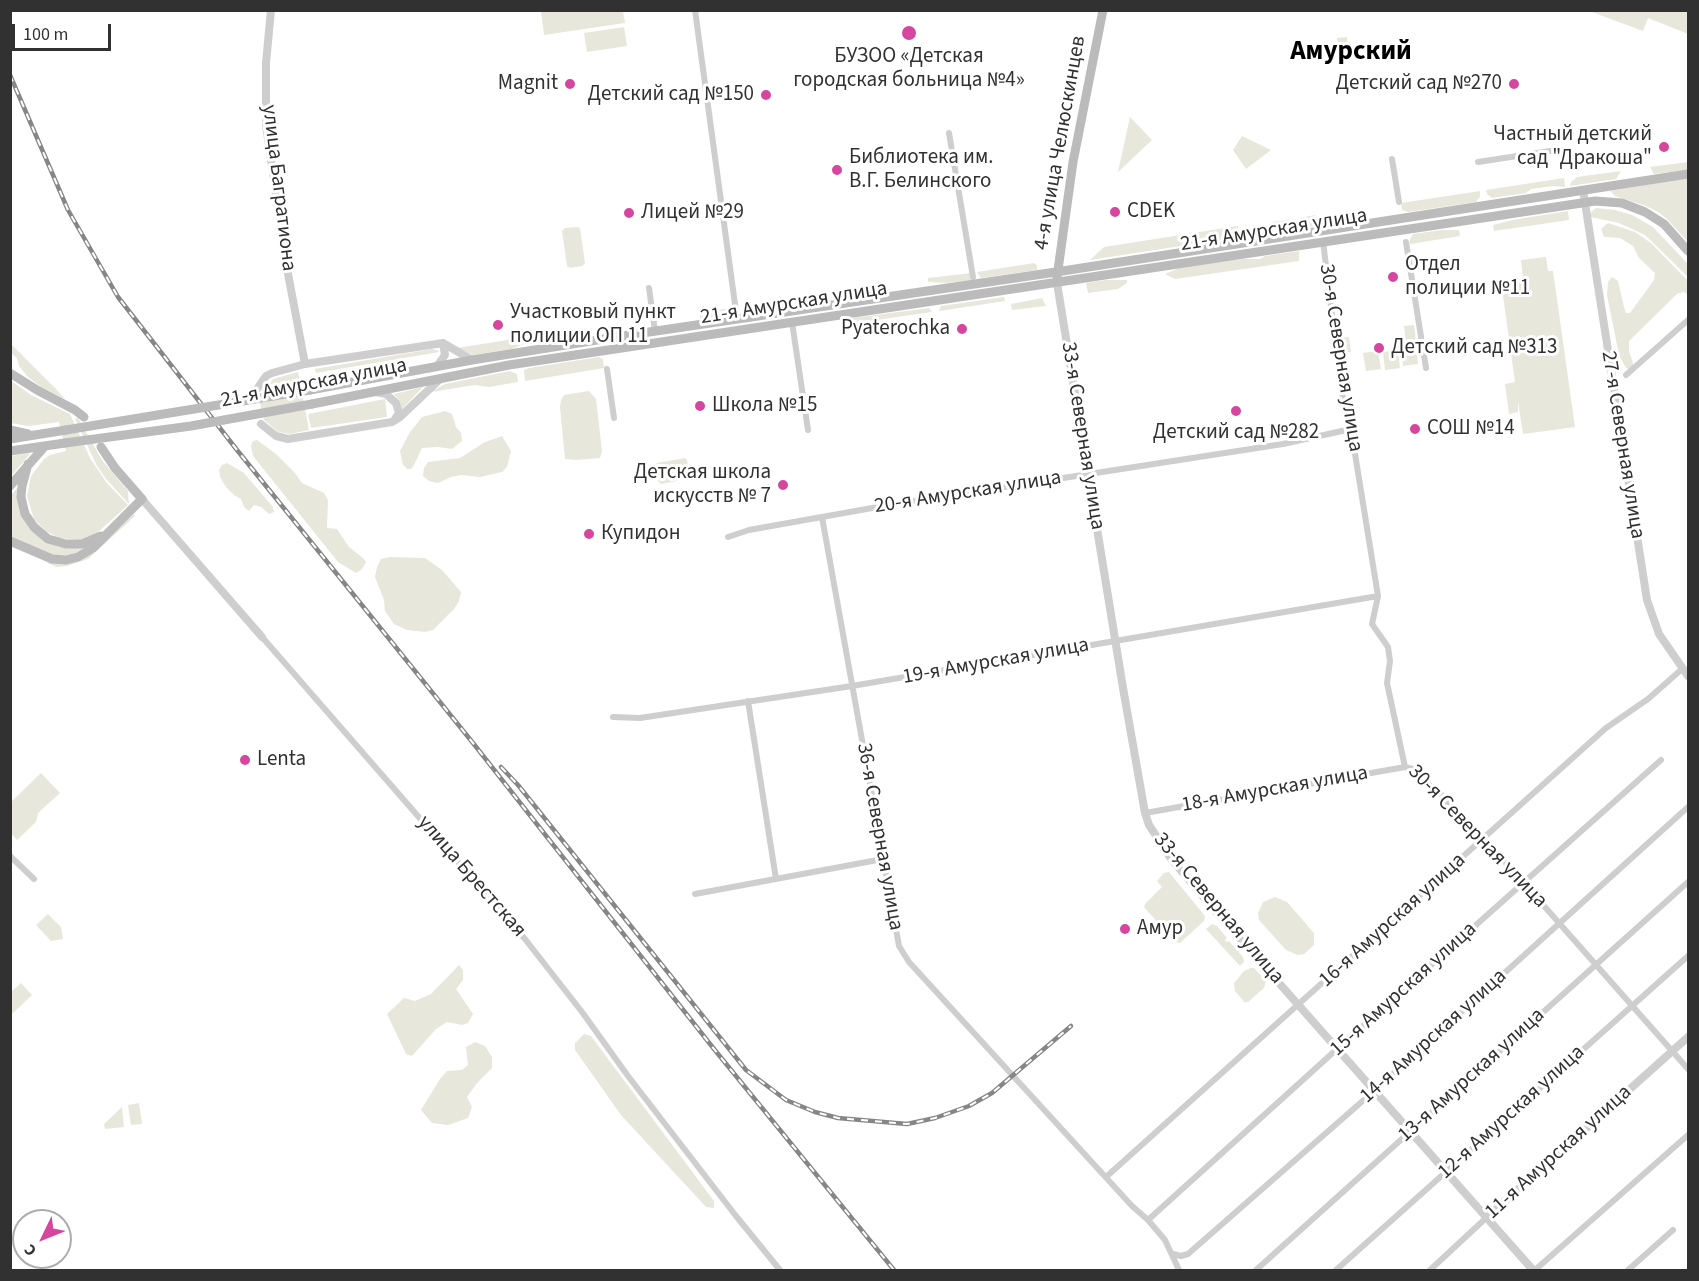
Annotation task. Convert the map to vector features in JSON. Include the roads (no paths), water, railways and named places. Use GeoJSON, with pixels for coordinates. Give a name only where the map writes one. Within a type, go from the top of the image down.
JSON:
{"type":"FeatureCollection","features":[{"type":"Feature","properties":{"kind":"main road","name":"4-я улица Челюскинцев"},"geometry":{"type":"LineString","coordinates":[[1058,283],[1056,272],[1073,162],[1103,10]]}},
{"type":"Feature","properties":{"kind":"main road","name":"21-я Амурская улица"},"geometry":{"type":"LineString","coordinates":[[10,439],[310,390],[472,360],[974,280],[1056,272],[1689,174]]}},
{"type":"Feature","properties":{"kind":"main road","name":"21-я Амурская улица"},"geometry":{"type":"LineString","coordinates":[[10,451],[191,426],[447,377],[738,330],[1584,202],[1612,201],[1645,212],[1664,224],[1689,251]]}},
{"type":"Feature","properties":{"kind":"main road"},"geometry":{"type":"LineString","coordinates":[[974,280],[976,295]]}},
{"type":"Feature","properties":{"kind":"main road"},"geometry":{"type":"LineString","coordinates":[[737,319],[738,330]]}},
{"type":"Feature","properties":{"kind":"main road"},"geometry":{"type":"LineString","coordinates":[[10,373],[30,387],[84,417]]}},
{"type":"Feature","properties":{"kind":"main road"},"geometry":{"type":"LineString","coordinates":[[10,430],[33,435]]}},
{"type":"Feature","properties":{"kind":"main road"},"geometry":{"type":"LineString","coordinates":[[10,486],[45,446]]}},
{"type":"Feature","properties":{"kind":"main road"},"geometry":{"type":"LineString","coordinates":[[10,541],[45,558],[66,560],[89,551],[142,499],[115,468],[101,447]]}},
{"type":"Feature","properties":{"kind":"main road"},"geometry":{"type":"LineString","coordinates":[[28,464],[22,486],[22,505],[29,521],[41,534],[58,543],[74,544],[91,541],[108,532]]}},
{"type":"Feature","properties":{"kind":"street","name":"улица Багратиона"},"geometry":{"type":"LineString","coordinates":[[271,10],[266,63],[266,125],[286,263],[305,364]]}},
{"type":"Feature","properties":{"kind":"street"},"geometry":{"type":"LineString","coordinates":[[695,10],[737,319]]}},
{"type":"Feature","properties":{"kind":"street"},"geometry":{"type":"LineString","coordinates":[[949,133],[974,280]]}},
{"type":"Feature","properties":{"kind":"street"},"geometry":{"type":"LineString","coordinates":[[1478,162],[1550,151]]}},
{"type":"Feature","properties":{"kind":"street"},"geometry":{"type":"LineString","coordinates":[[1392,159],[1399,202]]}},
{"type":"Feature","properties":{"kind":"street","name":"27-я Северная улица"},"geometry":{"type":"LineString","coordinates":[[1583,190],[1647,600],[1659,634],[1689,676]]}},
{"type":"Feature","properties":{"kind":"street","name":"30-я Северная улица"},"geometry":{"type":"LineString","coordinates":[[1323,241],[1341,389],[1350,429],[1378,596],[1372,624],[1388,647],[1390,661],[1387,683],[1405,767],[1420,774],[1435,791],[1440,793],[1475,836],[1484,838],[1689,1069]]}},
{"type":"Feature","properties":{"kind":"street"},"geometry":{"type":"LineString","coordinates":[[1406,242],[1426,368]]}},
{"type":"Feature","properties":{"kind":"street","name":"33-я Северная улица"},"geometry":{"type":"LineString","coordinates":[[1058,283],[1145,813],[1154,835],[1172,860],[1299,1006],[1534,1270]]}},
{"type":"Feature","properties":{"kind":"street"},"geometry":{"type":"LineString","coordinates":[[648,288],[655,331]]}},
{"type":"Feature","properties":{"kind":"street"},"geometry":{"type":"LineString","coordinates":[[1626,375],[1689,320]]}},
{"type":"Feature","properties":{"kind":"street"},"geometry":{"type":"LineString","coordinates":[[792,322],[808,430]]}},
{"type":"Feature","properties":{"kind":"street"},"geometry":{"type":"LineString","coordinates":[[437,366],[445,355],[443,343]]}},
{"type":"Feature","properties":{"kind":"street"},"geometry":{"type":"LineString","coordinates":[[257,389],[266,376],[305,364],[443,343],[472,360]]}},
{"type":"Feature","properties":{"kind":"street"},"geometry":{"type":"LineString","coordinates":[[607,369],[614,418]]}},
{"type":"Feature","properties":{"kind":"street"},"geometry":{"type":"LineString","coordinates":[[261,424],[276,436],[288,438],[392,422],[435,382],[447,377]]}},
{"type":"Feature","properties":{"kind":"street"},"geometry":{"type":"LineString","coordinates":[[373,392],[386,394],[396,403],[399,413],[392,422]]}},
{"type":"Feature","properties":{"kind":"street","name":"20-я Амурская улица"},"geometry":{"type":"LineString","coordinates":[[728,537],[749,530],[822,517],[1283,444],[1350,429]]}},
{"type":"Feature","properties":{"kind":"street","name":"улица Брестская"},"geometry":{"type":"LineString","coordinates":[[142,499],[525,939],[628,1076],[780,1270]]}},
{"type":"Feature","properties":{"kind":"street","name":"36-я Северная улица"},"geometry":{"type":"LineString","coordinates":[[822,517],[896,937],[903,954],[1165,1240],[1179,1270]]}},
{"type":"Feature","properties":{"kind":"street","name":"19-я Амурская улица"},"geometry":{"type":"LineString","coordinates":[[613,717],[640,718],[852,686],[1378,596]]}},
{"type":"Feature","properties":{"kind":"street","name":"16-я Амурская улица"},"geometry":{"type":"LineString","coordinates":[[1106,1177],[1606,728],[1636,708],[1682,669]]}},
{"type":"Feature","properties":{"kind":"street"},"geometry":{"type":"LineString","coordinates":[[748,701],[776,879]]}},
{"type":"Feature","properties":{"kind":"street","name":"15-я Амурская улица"},"geometry":{"type":"LineString","coordinates":[[1148,1221],[1661,760]]}},
{"type":"Feature","properties":{"kind":"street","name":"18-я Амурская улица"},"geometry":{"type":"LineString","coordinates":[[1145,813],[1405,767]]}},
{"type":"Feature","properties":{"kind":"street","name":"14-я Амурская улица"},"geometry":{"type":"LineString","coordinates":[[1173,1254],[1181,1256],[1188,1254],[1374,1091],[1689,807]]}},
{"type":"Feature","properties":{"kind":"street"},"geometry":{"type":"LineString","coordinates":[[10,856],[34,879]]}},
{"type":"Feature","properties":{"kind":"street"},"geometry":{"type":"LineString","coordinates":[[695,894],[883,860]]}},
{"type":"Feature","properties":{"kind":"street","name":"13-я Амурская улица"},"geometry":{"type":"LineString","coordinates":[[1256,1270],[1689,882]]}},
{"type":"Feature","properties":{"kind":"street","name":"12-я Амурская улица"},"geometry":{"type":"LineString","coordinates":[[1336,1270],[1689,956]]}},
{"type":"Feature","properties":{"kind":"street","name":"11-я Амурская улица"},"geometry":{"type":"LineString","coordinates":[[1430,1270],[1689,1037]]}},
{"type":"Feature","properties":{"kind":"street"},"geometry":{"type":"LineString","coordinates":[[1534,1270],[1689,1135]]}},
{"type":"Feature","properties":{"kind":"street"},"geometry":{"type":"LineString","coordinates":[[1628,1270],[1673,1230]]}},
{"type":"Feature","properties":{"kind":"railway"},"geometry":{"type":"LineString","coordinates":[[10,75],[68,210],[118,297],[714,1049],[894,1270]]}},
{"type":"Feature","properties":{"kind":"railway"},"geometry":{"type":"LineString","coordinates":[[501,767],[518,785],[746,1070],[786,1100],[815,1112],[838,1118],[907,1124],[935,1118],[969,1106],[992,1093],[1071,1026]]}},
{"type":"Feature","properties":{"kind":"place","name":"БУЗОО «Детская городская больница №4»"},"geometry":{"type":"Point","coordinates":[909,33]}},
{"type":"Feature","properties":{"kind":"place","name":"Magnit"},"geometry":{"type":"Point","coordinates":[570,84]}},
{"type":"Feature","properties":{"kind":"place","name":"Детский сад №270"},"geometry":{"type":"Point","coordinates":[1514,84]}},
{"type":"Feature","properties":{"kind":"place","name":"Детский сад №150"},"geometry":{"type":"Point","coordinates":[766,95]}},
{"type":"Feature","properties":{"kind":"place","name":"Частный детский сад \"Дракоша\""},"geometry":{"type":"Point","coordinates":[1664,147]}},
{"type":"Feature","properties":{"kind":"place","name":"Библиотека им. В.Г. Белинского"},"geometry":{"type":"Point","coordinates":[837,170]}},
{"type":"Feature","properties":{"kind":"place","name":"CDEK"},"geometry":{"type":"Point","coordinates":[1115,212]}},
{"type":"Feature","properties":{"kind":"place","name":"Лицей №29"},"geometry":{"type":"Point","coordinates":[629,213]}},
{"type":"Feature","properties":{"kind":"place","name":"Отдел полиции №11"},"geometry":{"type":"Point","coordinates":[1393,277]}},
{"type":"Feature","properties":{"kind":"place","name":"Участковый пункт полиции ОП 11"},"geometry":{"type":"Point","coordinates":[498,325]}},
{"type":"Feature","properties":{"kind":"place","name":"Pyaterochka"},"geometry":{"type":"Point","coordinates":[962,329]}},
{"type":"Feature","properties":{"kind":"place","name":"Детский сад №313"},"geometry":{"type":"Point","coordinates":[1379,348]}},
{"type":"Feature","properties":{"kind":"place","name":"Школа №15"},"geometry":{"type":"Point","coordinates":[700,406]}},
{"type":"Feature","properties":{"kind":"place","name":"Детский сад №282"},"geometry":{"type":"Point","coordinates":[1236,411]}},
{"type":"Feature","properties":{"kind":"place","name":"СОШ №14"},"geometry":{"type":"Point","coordinates":[1415,429]}},
{"type":"Feature","properties":{"kind":"place","name":"Детская школа искусств № 7"},"geometry":{"type":"Point","coordinates":[783,485]}},
{"type":"Feature","properties":{"kind":"place","name":"Купидон"},"geometry":{"type":"Point","coordinates":[589,534]}},
{"type":"Feature","properties":{"kind":"place","name":"Lenta"},"geometry":{"type":"Point","coordinates":[245,760]}},
{"type":"Feature","properties":{"kind":"place","name":"Амур"},"geometry":{"type":"Point","coordinates":[1125,929]}},
{"type":"Feature","properties":{"kind":"district","name":"Амурский"},"geometry":{"type":"Point","coordinates":[1351,53]}}]}
